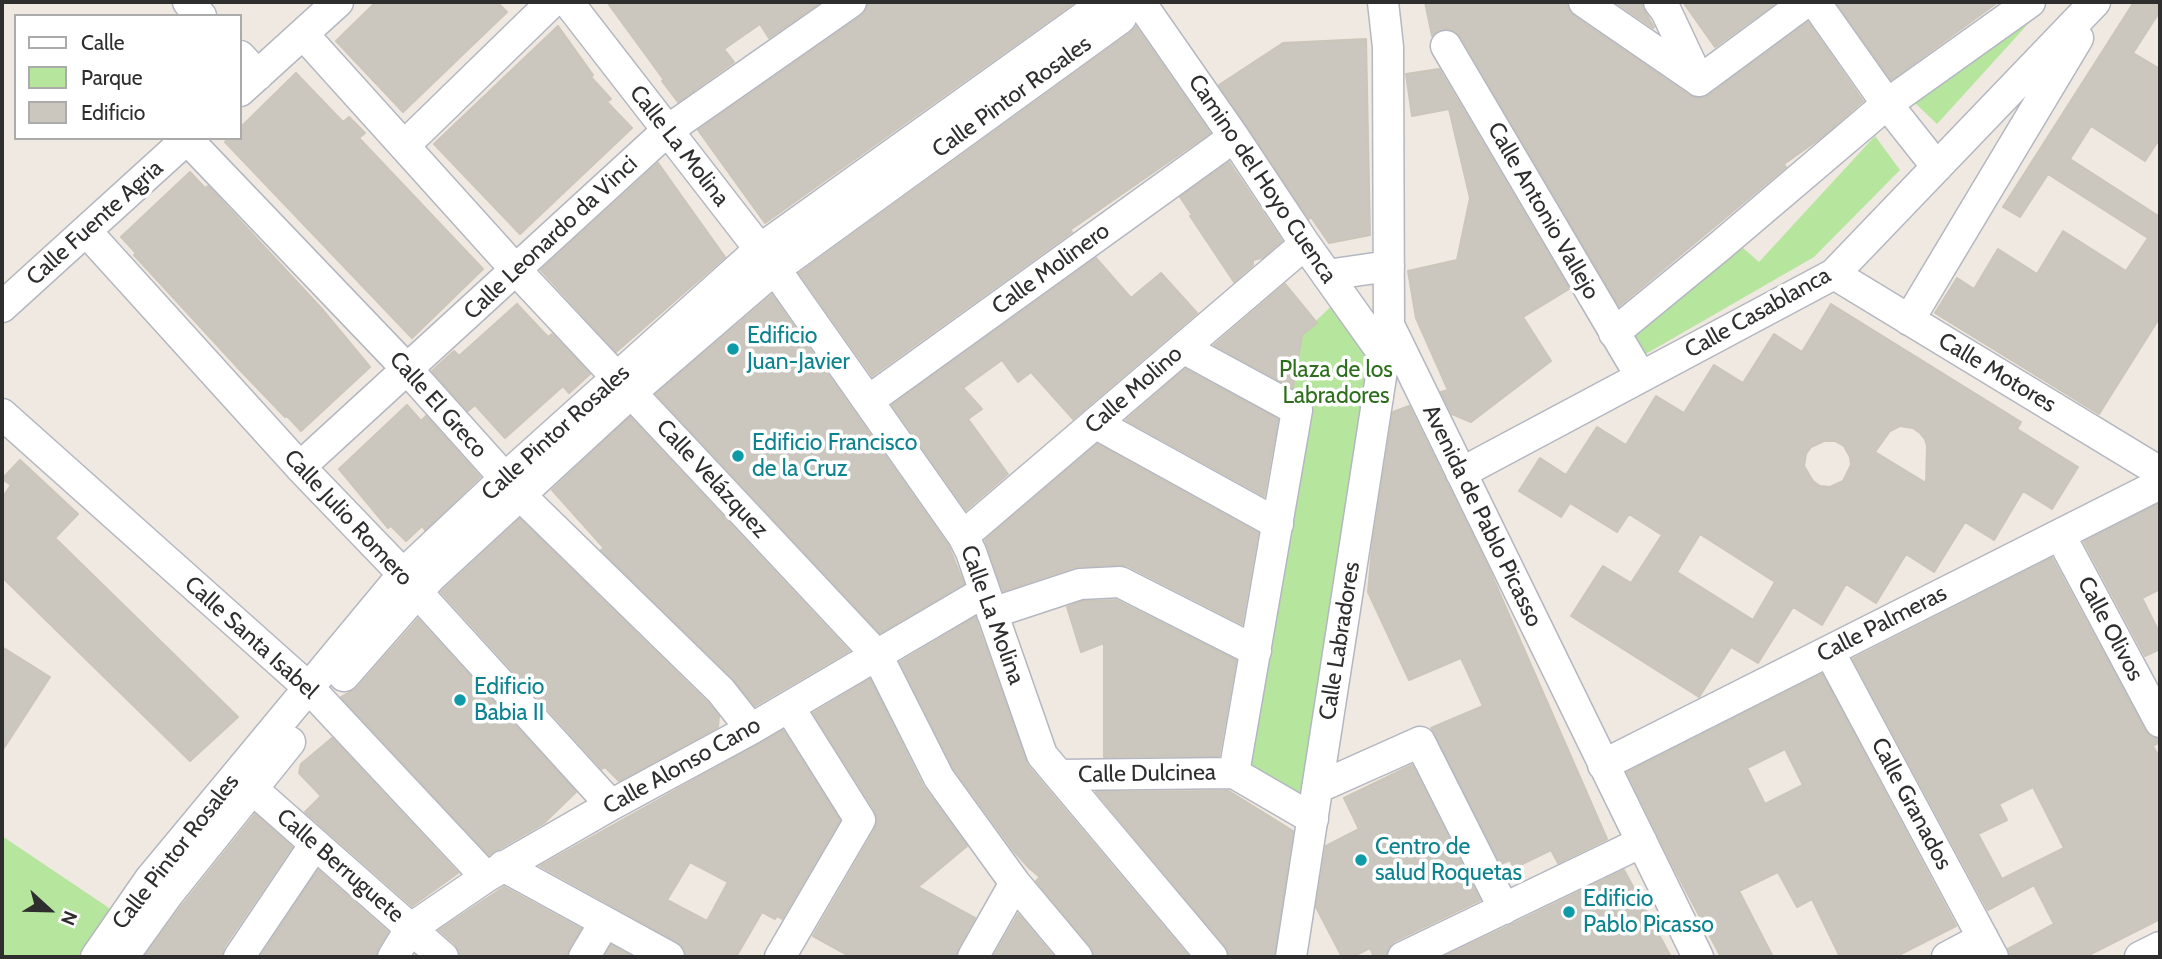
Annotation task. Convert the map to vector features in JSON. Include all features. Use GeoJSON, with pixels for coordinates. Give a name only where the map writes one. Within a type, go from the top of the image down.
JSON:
{"type":"FeatureCollection","features":[{"type":"Feature","properties":{"kind":"street"},"geometry":{"type":"LineString","coordinates":[[246,74],[303,34],[338,2]]}},
{"type":"Feature","properties":{"kind":"street","name":"Calle Leonardo da Vinci"},"geometry":{"type":"LineString","coordinates":[[300,467],[668,130],[851,2]]}},
{"type":"Feature","properties":{"kind":"street","name":"Calle Pintor Rosales"},"geometry":{"type":"LineString","coordinates":[[96,957],[150,880],[244,782],[410,583],[430,578],[512,487],[767,259],[1105,2]]}},
{"type":"Feature","properties":{"kind":"street","name":"Calle Pintor Rosales"},"geometry":{"type":"LineString","coordinates":[[767,259],[1121,18],[1128,2]]}},
{"type":"Feature","properties":{"kind":"street","name":"Camino del Hoyo Cuenca"},"geometry":{"type":"LineString","coordinates":[[1140,2],[1384,355]]}},
{"type":"Feature","properties":{"kind":"street","name":"Avenida de Pablo Picasso"},"geometry":{"type":"LineString","coordinates":[[1383,2],[1388,47],[1389,324],[1698,957]]}},
{"type":"Feature","properties":{"kind":"street","name":"Avenida de Pablo Picasso"},"geometry":{"type":"LineString","coordinates":[[1388,47],[1395,2]]}},
{"type":"Feature","properties":{"kind":"street"},"geometry":{"type":"LineString","coordinates":[[1584,2],[1699,81]]}},
{"type":"Feature","properties":{"kind":"street"},"geometry":{"type":"LineString","coordinates":[[1660,2],[1699,81]]}},
{"type":"Feature","properties":{"kind":"street"},"geometry":{"type":"LineString","coordinates":[[1699,81],[1805,2]]}},
{"type":"Feature","properties":{"kind":"street"},"geometry":{"type":"LineString","coordinates":[[1815,2],[1887,104],[1937,167]]}},
{"type":"Feature","properties":{"kind":"street"},"geometry":{"type":"LineString","coordinates":[[1614,333],[1887,104],[2030,2]]}},
{"type":"Feature","properties":{"kind":"street","name":"Calle Casablanca"},"geometry":{"type":"LineString","coordinates":[[1461,473],[1834,274],[2097,2]]}},
{"type":"Feature","properties":{"kind":"street","name":"Calle Casablanca"},"geometry":{"type":"LineString","coordinates":[[1909,320],[2097,2]]}},
{"type":"Feature","properties":{"kind":"street"},"geometry":{"type":"LineString","coordinates":[[404,146],[568,3]]}},
{"type":"Feature","properties":{"kind":"street","name":"Calle La Molina"},"geometry":{"type":"LineString","coordinates":[[568,3],[767,259],[963,536],[1042,755],[1212,957]]}},
{"type":"Feature","properties":{"kind":"street","name":"Calle Velázquez"},"geometry":{"type":"LineString","coordinates":[[303,34],[516,270],[877,655],[939,778],[1015,883],[1077,957]]}},
{"type":"Feature","properties":{"kind":"street","name":"Calle Antonio Vallejo"},"geometry":{"type":"LineString","coordinates":[[1446,46],[1641,377]]}},
{"type":"Feature","properties":{"kind":"street","name":"Calle Molinero"},"geometry":{"type":"LineString","coordinates":[[868,401],[1234,137]]}},
{"type":"Feature","properties":{"kind":"street","name":"Calle Fuente Agria"},"geometry":{"type":"LineString","coordinates":[[2,307],[186,140]]}},
{"type":"Feature","properties":{"kind":"street","name":"Calle El Greco"},"geometry":{"type":"LineString","coordinates":[[188,140],[407,369],[512,487],[721,691],[751,729]]}},
{"type":"Feature","properties":{"kind":"street","name":"Calle Julio Romero"},"geometry":{"type":"LineString","coordinates":[[86,232],[611,805]]}},
{"type":"Feature","properties":{"kind":"street","name":"Calle Molino"},"geometry":{"type":"LineString","coordinates":[[963,536],[1305,244]]}},
{"type":"Feature","properties":{"kind":"street"},"geometry":{"type":"LineString","coordinates":[[1327,275],[1389,266]]}},
{"type":"Feature","properties":{"kind":"street","name":"Calle Motores"},"geometry":{"type":"LineString","coordinates":[[1834,274],[2160,472]]}},
{"type":"Feature","properties":{"kind":"street","name":"Calle Labradores"},"geometry":{"type":"LineString","coordinates":[[1291,957],[1389,324]]}},
{"type":"Feature","properties":{"kind":"street"},"geometry":{"type":"LineString","coordinates":[[1183,348],[1297,410],[1234,773],[1312,819]]}},
{"type":"Feature","properties":{"kind":"street","name":"Calle Santa Isabel"},"geometry":{"type":"LineString","coordinates":[[2,414],[315,695],[495,872],[605,922],[669,957]]}},
{"type":"Feature","properties":{"kind":"street"},"geometry":{"type":"LineString","coordinates":[[1095,423],[1278,524]]}},
{"type":"Feature","properties":{"kind":"street","name":"Calle Palmeras"},"geometry":{"type":"LineString","coordinates":[[1604,765],[2160,484]]}},
{"type":"Feature","properties":{"kind":"street","name":"Calle Olivos"},"geometry":{"type":"LineString","coordinates":[[2060,535],[2160,722]]}},
{"type":"Feature","properties":{"kind":"street","name":"Calle Alonso Cano"},"geometry":{"type":"LineString","coordinates":[[393,957],[411,929],[495,872],[751,729],[877,655],[988,602],[1080,584],[1120,582],[1256,651]]}},
{"type":"Feature","properties":{"kind":"street","name":"Calle Granados"},"geometry":{"type":"LineString","coordinates":[[1829,651],[1988,948]]}},
{"type":"Feature","properties":{"kind":"street"},"geometry":{"type":"LineString","coordinates":[[780,957],[860,820],[789,707]]}},
{"type":"Feature","properties":{"kind":"street"},"geometry":{"type":"LineString","coordinates":[[1317,788],[1420,742],[1504,909]]}},
{"type":"Feature","properties":{"kind":"street","name":"Calle Dulcinea"},"geometry":{"type":"LineString","coordinates":[[1059,775],[1234,773]]}},
{"type":"Feature","properties":{"kind":"street","name":"Calle Pintor Rosales"},"geometry":{"type":"LineString","coordinates":[[123,957],[244,782]]}},
{"type":"Feature","properties":{"kind":"street","name":"Calle Berruguete"},"geometry":{"type":"LineString","coordinates":[[244,782],[443,957]]}},
{"type":"Feature","properties":{"kind":"street"},"geometry":{"type":"LineString","coordinates":[[1403,957],[1642,842]]}},
{"type":"Feature","properties":{"kind":"street"},"geometry":{"type":"LineString","coordinates":[[239,957],[315,844]]}},
{"type":"Feature","properties":{"kind":"street"},"geometry":{"type":"LineString","coordinates":[[973,957],[1015,883]]}},
{"type":"Feature","properties":{"kind":"street"},"geometry":{"type":"LineString","coordinates":[[584,957],[605,922]]}},
{"type":"Feature","properties":{"kind":"street"},"geometry":{"type":"LineString","coordinates":[[2140,957],[2160,947]]}},
{"type":"Feature","properties":{"kind":"street"},"geometry":{"type":"LineString","coordinates":[[1947,957],[1988,948]]}},
{"type":"Feature","properties":{"kind":"green space"},"geometry":{"type":"Polygon","coordinates":[[[2047,3],[1937,124],[1915,103],[2047,3]]]}},
{"type":"Feature","properties":{"kind":"green space"},"geometry":{"type":"Polygon","coordinates":[[[1875,136],[1900,170],[1814,257],[1644,355],[1630,334],[1743,248],[1759,262],[1875,136]]]}},
{"type":"Feature","properties":{"kind":"green space","name":"Plaza de los Labradores"},"geometry":{"type":"Polygon","coordinates":[[[1342,296],[1384,355],[1313,819],[1234,773],[1287,404],[1301,335],[1342,296]]]}},
{"type":"Feature","properties":{"kind":"green space"},"geometry":{"type":"Polygon","coordinates":[[[2,836],[118,914],[89,957],[2,957],[2,836]]]}},
{"type":"Feature","properties":{"kind":"building"},"geometry":{"type":"Polygon","coordinates":[[[376,2],[497,2],[507,12],[403,112],[336,41],[376,2]]]}},
{"type":"Feature","properties":{"kind":"building"},"geometry":{"type":"Polygon","coordinates":[[[607,2],[821,2],[769,38],[760,24],[724,49],[734,62],[678,102],[607,2]]]}},
{"type":"Feature","properties":{"kind":"building"},"geometry":{"type":"Polygon","coordinates":[[[868,2],[1075,2],[765,223],[698,130],[861,16],[868,2]]]}},
{"type":"Feature","properties":{"kind":"building"},"geometry":{"type":"Polygon","coordinates":[[[1425,2],[1567,2],[1574,16],[1689,95],[1698,98],[1709,95],[1808,22],[1863,101],[1822,137],[1784,164],[1786,167],[1619,306],[1461,37],[1455,31],[1447,29],[1432,36],[1425,2]]]}},
{"type":"Feature","properties":{"kind":"building"},"geometry":{"type":"Polygon","coordinates":[[[1615,2],[1642,2],[1654,27],[1653,28],[1615,2]]]}},
{"type":"Feature","properties":{"kind":"building"},"geometry":{"type":"Polygon","coordinates":[[[1683,2],[1777,2],[1715,47],[1683,2]]]}},
{"type":"Feature","properties":{"kind":"building"},"geometry":{"type":"Polygon","coordinates":[[[1836,2],[1998,2],[1891,80],[1836,2]]]}},
{"type":"Feature","properties":{"kind":"building"},"geometry":{"type":"Polygon","coordinates":[[[2134,2],[2160,2],[2160,11],[2133,53],[2160,69],[2160,138],[2145,161],[2091,126],[2070,159],[2160,217],[2160,317],[2099,414],[1935,313],[1957,278],[1974,289],[1998,249],[2037,274],[2063,231],[2126,271],[2148,238],[2048,174],[2020,217],[2003,207],[2134,2]]]}},
{"type":"Feature","properties":{"kind":"building"},"geometry":{"type":"Polygon","coordinates":[[[558,26],[593,75],[591,77],[611,99],[607,102],[632,128],[520,234],[434,144],[558,26]]]}},
{"type":"Feature","properties":{"kind":"building"},"geometry":{"type":"Polygon","coordinates":[[[1136,27],[1210,133],[1070,230],[1072,232],[872,376],[799,273],[1136,27]]]}},
{"type":"Feature","properties":{"kind":"building"},"geometry":{"type":"Polygon","coordinates":[[[1366,39],[1370,235],[1329,243],[1311,217],[1309,219],[1219,85],[1283,43],[1366,39]]]}},
{"type":"Feature","properties":{"kind":"building"},"geometry":{"type":"Polygon","coordinates":[[[1439,69],[1569,289],[1523,317],[1551,361],[1471,422],[1452,414],[1441,392],[1448,390],[1416,318],[1408,271],[1457,260],[1470,198],[1449,109],[1412,116],[1406,74],[1439,69]]]}},
{"type":"Feature","properties":{"kind":"building"},"geometry":{"type":"Polygon","coordinates":[[[296,73],[343,122],[349,117],[365,133],[359,138],[483,269],[412,338],[225,142],[242,140],[242,126],[296,73]]]}},
{"type":"Feature","properties":{"kind":"building"},"geometry":{"type":"Polygon","coordinates":[[[1229,162],[1282,241],[1262,258],[1253,260],[1253,265],[1234,282],[1180,197],[1229,162]]]}},
{"type":"Feature","properties":{"kind":"building"},"geometry":{"type":"Polygon","coordinates":[[[658,163],[725,257],[616,352],[541,270],[658,163]]]}},
{"type":"Feature","properties":{"kind":"building"},"geometry":{"type":"Polygon","coordinates":[[[190,172],[205,188],[208,186],[322,309],[370,367],[301,431],[239,369],[134,255],[136,253],[121,237],[190,172]]]}},
{"type":"Feature","properties":{"kind":"building"},"geometry":{"type":"Polygon","coordinates":[[[1096,258],[1131,298],[1161,273],[1197,313],[1073,419],[1031,372],[1018,382],[1002,360],[963,388],[982,409],[968,419],[1008,474],[966,510],[892,405],[1096,258]]]}},
{"type":"Feature","properties":{"kind":"building"},"geometry":{"type":"Polygon","coordinates":[[[1285,284],[1317,323],[1302,335],[1293,388],[1214,345],[1285,284]]]}},
{"type":"Feature","properties":{"kind":"building"},"geometry":{"type":"Polygon","coordinates":[[[772,295],[948,545],[964,584],[880,633],[656,394],[772,295]]]}},
{"type":"Feature","properties":{"kind":"building"},"geometry":{"type":"Polygon","coordinates":[[[517,304],[548,337],[552,334],[590,374],[569,393],[563,386],[505,438],[475,405],[468,411],[432,371],[454,351],[459,356],[517,304]]]}},
{"type":"Feature","properties":{"kind":"building"},"geometry":{"type":"Polygon","coordinates":[[[1831,304],[2021,422],[2017,429],[2078,467],[2052,509],[2023,491],[1994,540],[1965,522],[1934,572],[1906,554],[1876,603],[1846,584],[1822,625],[1793,607],[1758,663],[1731,647],[1699,697],[1571,616],[1603,566],[1631,583],[1662,535],[1629,514],[1617,532],[1570,503],[1561,517],[1519,491],[1540,458],[1566,475],[1597,427],[1626,445],[1656,396],[1684,413],[1714,365],[1743,383],[1774,334],[1802,352],[1831,304]],[[1900,426],[1890,431],[1875,452],[1926,483],[1925,439],[1913,428],[1900,426]],[[1824,441],[1811,447],[1806,454],[1804,466],[1813,481],[1820,486],[1830,487],[1843,481],[1851,465],[1844,446],[1835,441],[1824,441]],[[1700,534],[1677,572],[1753,620],[1775,582],[1700,534]]]}},
{"type":"Feature","properties":{"kind":"building"},"geometry":{"type":"Polygon","coordinates":[[[1185,369],[1278,419],[1264,496],[1126,420],[1185,369]]]}},
{"type":"Feature","properties":{"kind":"building"},"geometry":{"type":"Polygon","coordinates":[[[407,405],[421,421],[426,416],[480,477],[425,530],[422,526],[406,541],[391,526],[388,528],[339,469],[407,405]]]}},
{"type":"Feature","properties":{"kind":"building"},"geometry":{"type":"Polygon","coordinates":[[[1409,406],[1489,569],[1607,839],[1558,863],[1551,850],[1514,868],[1510,860],[1501,864],[1431,728],[1483,706],[1461,658],[1409,680],[1368,592],[1393,412],[1409,406]]]}},
{"type":"Feature","properties":{"kind":"building"},"geometry":{"type":"Polygon","coordinates":[[[630,417],[849,651],[755,706],[733,679],[601,550],[604,548],[552,490],[630,417]]]}},
{"type":"Feature","properties":{"kind":"building"},"geometry":{"type":"Polygon","coordinates":[[[1097,444],[1258,533],[1242,624],[1128,566],[1075,567],[1003,591],[985,540],[1097,444]]]}},
{"type":"Feature","properties":{"kind":"building"},"geometry":{"type":"Polygon","coordinates":[[[20,460],[78,514],[55,538],[238,717],[190,761],[2,577],[2,498],[11,485],[2,479],[20,460]]]}},
{"type":"Feature","properties":{"kind":"building"},"geometry":{"type":"Polygon","coordinates":[[[2160,503],[2160,589],[2142,598],[2160,634],[2160,649],[2145,656],[2084,542],[2160,503]]]}},
{"type":"Feature","properties":{"kind":"building"},"geometry":{"type":"Polygon","coordinates":[[[520,519],[708,703],[719,716],[718,727],[619,781],[605,767],[602,769],[441,592],[520,519]]]}},
{"type":"Feature","properties":{"kind":"building"},"geometry":{"type":"Polygon","coordinates":[[[2052,558],[2145,730],[2151,737],[2160,739],[2160,742],[2153,746],[2160,759],[2160,919],[2085,957],[2010,957],[2008,949],[2054,924],[2034,885],[1988,910],[1853,659],[2052,558]],[[2033,787],[1999,804],[2007,820],[1978,834],[2002,879],[2064,848],[2033,787]]]}},
{"type":"Feature","properties":{"kind":"building"},"geometry":{"type":"Polygon","coordinates":[[[1116,600],[1236,660],[1219,756],[1104,757],[1104,643],[1081,652],[1067,607],[1083,601],[1116,600]]]}},
{"type":"Feature","properties":{"kind":"building"},"geometry":{"type":"Polygon","coordinates":[[[975,617],[1028,766],[1189,957],[1094,957],[1090,946],[1036,881],[1040,877],[1013,850],[954,769],[900,662],[975,617]]]}},
{"type":"Feature","properties":{"kind":"building"},"geometry":{"type":"Polygon","coordinates":[[[418,619],[576,792],[544,823],[489,855],[341,697],[357,688],[418,619]]]}},
{"type":"Feature","properties":{"kind":"building"},"geometry":{"type":"Polygon","coordinates":[[[2,647],[50,677],[2,751],[2,647]]]}},
{"type":"Feature","properties":{"kind":"building"},"geometry":{"type":"Polygon","coordinates":[[[1822,674],[1956,926],[1895,957],[1840,957],[1812,899],[1797,907],[1778,872],[1739,891],[1773,957],[1721,957],[1627,772],[1822,674]],[[1785,749],[1747,768],[1765,804],[1803,785],[1785,749]]]}},
{"type":"Feature","properties":{"kind":"building"},"geometry":{"type":"Polygon","coordinates":[[[870,679],[923,786],[967,846],[918,887],[975,918],[958,948],[956,957],[851,957],[813,936],[875,829],[877,820],[875,811],[813,713],[870,679]]]}},
{"type":"Feature","properties":{"kind":"building"},"geometry":{"type":"Polygon","coordinates":[[[783,730],[840,820],[782,919],[777,916],[775,919],[762,912],[736,957],[686,957],[684,949],[677,942],[540,866],[783,730]],[[690,862],[667,900],[707,921],[728,882],[690,862]]]}},
{"type":"Feature","properties":{"kind":"building"},"geometry":{"type":"Polygon","coordinates":[[[332,738],[458,873],[412,906],[305,812],[321,796],[299,773],[301,764],[332,738]]]}},
{"type":"Feature","properties":{"kind":"building","name":"Centro de salud Roquetas"},"geometry":{"type":"Polygon","coordinates":[[[1412,765],[1480,900],[1395,941],[1388,948],[1386,957],[1374,957],[1370,948],[1352,957],[1342,957],[1316,907],[1326,846],[1359,829],[1344,798],[1412,765]]]}},
{"type":"Feature","properties":{"kind":"building"},"geometry":{"type":"Polygon","coordinates":[[[1229,791],[1293,831],[1274,957],[1229,957],[1225,946],[1096,792],[1229,791]]]}},
{"type":"Feature","properties":{"kind":"building"},"geometry":{"type":"Polygon","coordinates":[[[255,814],[292,847],[224,947],[222,957],[144,957],[183,904],[255,814]]]}},
{"type":"Feature","properties":{"kind":"building"},"geometry":{"type":"Polygon","coordinates":[[[318,870],[388,932],[376,957],[260,957],[318,870]]]}},
{"type":"Feature","properties":{"kind":"building"},"geometry":{"type":"Polygon","coordinates":[[[1624,870],[1671,957],[1443,957],[1511,925],[1624,870]]]}},
{"type":"Feature","properties":{"kind":"building"},"geometry":{"type":"Polygon","coordinates":[[[504,887],[581,929],[569,948],[567,957],[460,957],[455,944],[439,930],[504,887]]]}},
{"type":"Feature","properties":{"kind":"building"},"geometry":{"type":"Polygon","coordinates":[[[1018,914],[1054,957],[993,957],[1018,914]]]}},
{"type":"Feature","properties":{"kind":"building"},"geometry":{"type":"Polygon","coordinates":[[[611,945],[633,957],[604,957],[611,945]]]}},
{"type":"Feature","properties":{"kind":"place","name":"Edificio Juan-Javier"},"geometry":{"type":"Point","coordinates":[733,349]}},
{"type":"Feature","properties":{"kind":"place","name":"Edificio Francisco de la Cruz"},"geometry":{"type":"Point","coordinates":[738,456]}},
{"type":"Feature","properties":{"kind":"place","name":"Edificio Babia II"},"geometry":{"type":"Point","coordinates":[460,700]}},
{"type":"Feature","properties":{"kind":"place","name":"Centro de salud Roquetas"},"geometry":{"type":"Point","coordinates":[1361,860]}},
{"type":"Feature","properties":{"kind":"place","name":"Edificio Pablo Picasso"},"geometry":{"type":"Point","coordinates":[1569,912]}}]}
